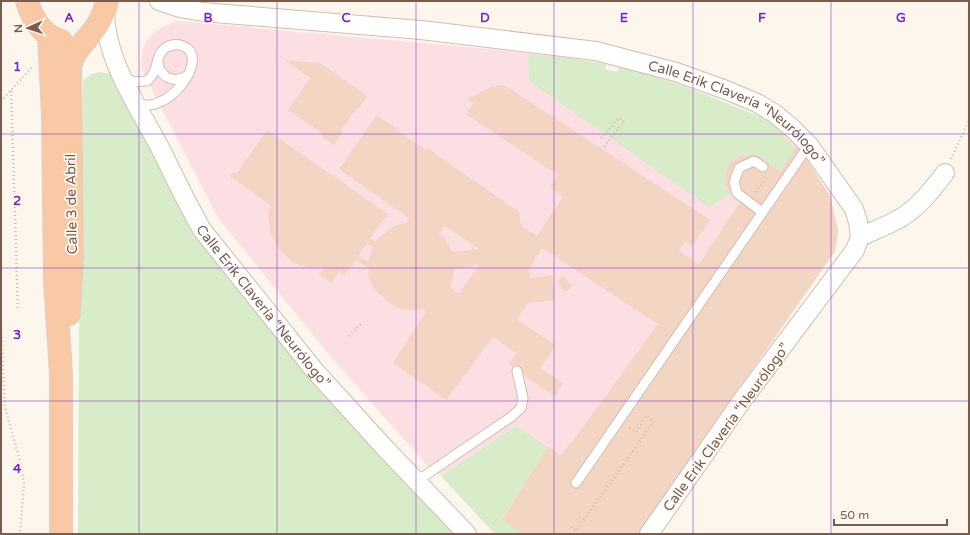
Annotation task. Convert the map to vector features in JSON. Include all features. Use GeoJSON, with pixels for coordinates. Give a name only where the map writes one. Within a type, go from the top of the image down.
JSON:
{"type":"FeatureCollection","features":[{"type":"Feature","properties":{"kind":"highway"},"geometry":{"type":"LineString","coordinates":[[27,1],[29,9],[49,40],[71,42],[96,37]]}},
{"type":"Feature","properties":{"kind":"highway","name":"Calle 3 de Abril"},"geometry":{"type":"LineString","coordinates":[[61,374],[68,327],[72,264],[69,74],[72,60],[96,37],[106,5]]}},
{"type":"Feature","properties":{"kind":"highway","name":"Calle 3 de Abril"},"geometry":{"type":"LineString","coordinates":[[49,40],[53,114],[55,281],[61,374],[61,534]]}},
{"type":"Feature","properties":{"kind":"street","name":"Calle Erik Clavería “Neurólogo”"},"geometry":{"type":"LineString","coordinates":[[159,1],[180,8],[198,7],[421,30],[596,52],[676,72],[732,92],[774,113],[790,126],[809,145],[854,209],[858,222],[860,238],[855,250],[741,402],[649,534]]}},
{"type":"Feature","properties":{"kind":"street","name":"Calle Erik Clavería “Neurólogo”"},"geometry":{"type":"LineString","coordinates":[[96,37],[123,76],[199,225],[310,365],[383,446],[467,534]]}},
{"type":"Feature","properties":{"kind":"street"},"geometry":{"type":"LineString","coordinates":[[860,238],[900,218],[911,210],[929,193],[944,173]]}},
{"type":"Feature","properties":{"kind":"lane"},"geometry":{"type":"LineString","coordinates":[[123,76],[134,82],[147,81],[153,76],[160,54],[166,47],[181,45],[188,50],[192,56],[193,64],[189,74],[179,88],[170,96],[158,104],[151,106],[144,106],[135,101]]}},
{"type":"Feature","properties":{"kind":"lane"},"geometry":{"type":"LineString","coordinates":[[158,63],[161,73],[170,79],[180,79],[189,74]]}},
{"type":"Feature","properties":{"kind":"lane"},"geometry":{"type":"LineString","coordinates":[[576,483],[809,145]]}},
{"type":"Feature","properties":{"kind":"lane"},"geometry":{"type":"LineString","coordinates":[[762,212],[737,193],[734,182],[739,168],[745,164],[754,161],[763,167]]}},
{"type":"Feature","properties":{"kind":"lane"},"geometry":{"type":"LineString","coordinates":[[417,481],[511,417],[521,408],[523,398],[517,371]]}},
{"type":"Feature","properties":{"kind":"path"},"geometry":{"type":"LineString","coordinates":[[1,101],[49,40]]}},
{"type":"Feature","properties":{"kind":"path"},"geometry":{"type":"LineString","coordinates":[[11,90],[18,310]]}},
{"type":"Feature","properties":{"kind":"path"},"geometry":{"type":"LineString","coordinates":[[601,138],[619,118],[624,122],[602,149]]}},
{"type":"Feature","properties":{"kind":"path"},"geometry":{"type":"LineString","coordinates":[[944,173],[969,120]]}},
{"type":"Feature","properties":{"kind":"path"},"geometry":{"type":"LineString","coordinates":[[349,336],[361,324]]}},
{"type":"Feature","properties":{"kind":"path"},"geometry":{"type":"LineString","coordinates":[[1,325],[5,407],[21,465],[24,483],[20,534]]}},
{"type":"Feature","properties":{"kind":"path"},"geometry":{"type":"LineString","coordinates":[[571,528],[576,531],[654,421],[646,416],[636,432]]}},
{"type":"Feature","properties":{"kind":"path"},"geometry":{"type":"LineString","coordinates":[[619,420],[639,434]]}},
{"type":"Feature","properties":{"kind":"shaded area"},"geometry":{"type":"Polygon","coordinates":[[[177,21],[490,49],[569,58],[606,64],[605,69],[617,72],[619,67],[684,86],[770,121],[797,145],[830,196],[838,231],[835,251],[639,534],[495,534],[441,476],[426,464],[332,358],[218,218],[142,70],[141,63],[143,48],[146,42],[161,28],[177,21]]]}},
{"type":"Feature","properties":{"kind":"green space"},"geometry":{"type":"Polygon","coordinates":[[[528,54],[569,58],[606,64],[605,69],[617,72],[619,67],[629,68],[684,86],[770,121],[795,149],[781,172],[757,154],[739,156],[728,165],[724,185],[732,193],[709,207],[529,81],[528,54]]]}},
{"type":"Feature","properties":{"kind":"green space"},"geometry":{"type":"Polygon","coordinates":[[[100,72],[111,74],[193,233],[270,328],[459,534],[78,534],[83,80],[94,73],[100,72]]]}},
{"type":"Feature","properties":{"kind":"green space"},"geometry":{"type":"Polygon","coordinates":[[[516,426],[548,447],[502,519],[523,534],[495,534],[441,476],[516,426]]]}},
{"type":"Feature","properties":{"kind":"building"},"geometry":{"type":"Polygon","coordinates":[[[285,60],[320,63],[368,96],[341,130],[343,132],[334,145],[321,136],[323,134],[288,110],[310,78],[285,60]]]}},
{"type":"Feature","properties":{"kind":"building"},"geometry":{"type":"Polygon","coordinates":[[[502,85],[509,88],[710,220],[692,246],[685,241],[679,251],[699,264],[741,201],[724,185],[728,165],[739,156],[756,154],[781,172],[797,145],[830,196],[838,231],[835,251],[638,534],[523,534],[502,520],[548,447],[561,455],[658,324],[542,248],[529,269],[530,278],[552,275],[555,300],[528,303],[517,320],[556,345],[540,368],[563,383],[555,396],[509,364],[517,353],[493,337],[446,400],[393,363],[425,313],[424,308],[418,310],[408,310],[398,308],[390,303],[374,289],[369,278],[368,268],[356,260],[345,275],[341,274],[340,270],[331,283],[319,274],[324,269],[320,266],[318,269],[311,268],[299,265],[292,261],[280,250],[270,233],[268,212],[272,206],[231,177],[231,174],[238,172],[267,130],[388,214],[370,238],[376,241],[391,228],[407,223],[409,218],[339,169],[377,115],[425,150],[427,148],[519,212],[521,226],[537,236],[563,196],[550,188],[558,175],[466,114],[473,103],[467,99],[491,87],[502,85]],[[445,226],[439,234],[444,237],[453,252],[479,249],[445,226]],[[367,243],[358,256],[368,262],[373,247],[367,243]],[[479,265],[455,269],[450,287],[459,294],[479,265]]]}},
{"type":"Feature","properties":{"kind":"building"},"geometry":{"type":"Polygon","coordinates":[[[563,276],[572,286],[566,292],[557,282],[563,276]]]}}]}
